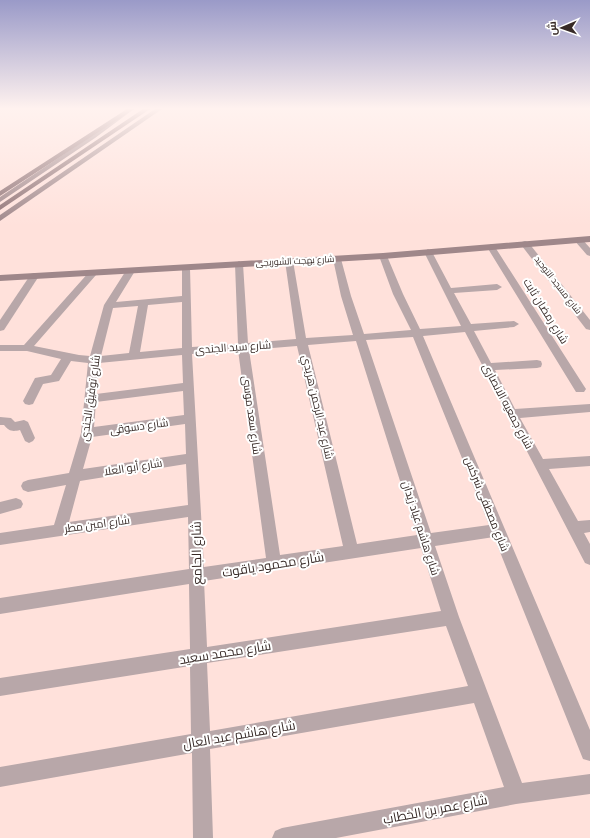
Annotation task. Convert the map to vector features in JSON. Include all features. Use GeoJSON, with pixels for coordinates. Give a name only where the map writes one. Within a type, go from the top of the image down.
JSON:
{"type":"FeatureCollection","features":[{"type":"Feature","properties":{"kind":"main road"},"geometry":{"type":"LineString","coordinates":[[0,188],[63,148]]}},
{"type":"Feature","properties":{"kind":"main road"},"geometry":{"type":"LineString","coordinates":[[0,194],[70,148]]}},
{"type":"Feature","properties":{"kind":"main road"},"geometry":{"type":"LineString","coordinates":[[0,208],[89,148]]}},
{"type":"Feature","properties":{"kind":"street"},"geometry":{"type":"LineString","coordinates":[[0,200],[77,148]]}},
{"type":"Feature","properties":{"kind":"street"},"geometry":{"type":"LineString","coordinates":[[0,219],[102,148]]}},
{"type":"Feature","properties":{"kind":"street","name":"شارع بهجت الشوربجى"},"geometry":{"type":"LineString","coordinates":[[0,278],[383,256],[590,239]]}},
{"type":"Feature","properties":{"kind":"street"},"geometry":{"type":"LineString","coordinates":[[578,240],[590,253]]}},
{"type":"Feature","properties":{"kind":"street","name":"شارع مسجد التوحيد"},"geometry":{"type":"LineString","coordinates":[[525,244],[590,327]]}},
{"type":"Feature","properties":{"kind":"street","name":"شارع رمضان ثابت"},"geometry":{"type":"LineString","coordinates":[[491,247],[580,389]]}},
{"type":"Feature","properties":{"kind":"street","name":"شارع جمعيه الانصارى"},"geometry":{"type":"LineString","coordinates":[[428,252],[487,367],[590,558]]}},
{"type":"Feature","properties":{"kind":"street","name":"شارع مصطفى شركس"},"geometry":{"type":"LineString","coordinates":[[383,256],[398,294],[417,333],[590,752]]}},
{"type":"Feature","properties":{"kind":"street","name":"شارع هاشم عياد زيدان"},"geometry":{"type":"LineString","coordinates":[[337,259],[346,296],[359,338],[450,617],[516,794]]}},
{"type":"Feature","properties":{"kind":"street","name":"شارع عبد الرحمن هريدي"},"geometry":{"type":"LineString","coordinates":[[289,262],[302,343],[352,551]]}},
{"type":"Feature","properties":{"kind":"street","name":"شارع سعد موسى"},"geometry":{"type":"LineString","coordinates":[[239,264],[242,347],[274,564]]}},
{"type":"Feature","properties":{"kind":"street","name":"شارع الجامع"},"geometry":{"type":"LineString","coordinates":[[186,268],[188,386],[197,576],[203,838]]}},
{"type":"Feature","properties":{"kind":"street","name":"شارع توفيق الجندى"},"geometry":{"type":"LineString","coordinates":[[60,530],[87,433],[94,360],[109,305],[114,294],[130,271]]}},
{"type":"Feature","properties":{"kind":"street"},"geometry":{"type":"LineString","coordinates":[[27,348],[93,273]]}},
{"type":"Feature","properties":{"kind":"street"},"geometry":{"type":"LineString","coordinates":[[0,328],[4,314],[34,276]]}},
{"type":"Feature","properties":{"kind":"street"},"geometry":{"type":"LineString","coordinates":[[448,290],[497,287]]}},
{"type":"Feature","properties":{"kind":"street"},"geometry":{"type":"LineString","coordinates":[[109,305],[186,299]]}},
{"type":"Feature","properties":{"kind":"street"},"geometry":{"type":"LineString","coordinates":[[134,356],[144,302]]}},
{"type":"Feature","properties":{"kind":"street","name":"شارع سيد الجندى"},"geometry":{"type":"LineString","coordinates":[[0,348],[27,348],[94,360],[514,324]]}},
{"type":"Feature","properties":{"kind":"street"},"geometry":{"type":"LineString","coordinates":[[29,401],[38,381],[55,378],[68,356]]}},
{"type":"Feature","properties":{"kind":"street"},"geometry":{"type":"LineString","coordinates":[[487,367],[537,364]]}},
{"type":"Feature","properties":{"kind":"street"},"geometry":{"type":"LineString","coordinates":[[90,399],[188,386]]}},
{"type":"Feature","properties":{"kind":"street"},"geometry":{"type":"LineString","coordinates":[[512,414],[590,408]]}},
{"type":"Feature","properties":{"kind":"street","name":"شارع دسوقى"},"geometry":{"type":"LineString","coordinates":[[87,433],[190,419]]}},
{"type":"Feature","properties":{"kind":"street"},"geometry":{"type":"LineString","coordinates":[[0,421],[7,421],[13,427],[25,426],[29,438]]}},
{"type":"Feature","properties":{"kind":"street","name":"شارع أبو العلا"},"geometry":{"type":"LineString","coordinates":[[28,486],[192,458]]}},
{"type":"Feature","properties":{"kind":"street"},"geometry":{"type":"LineString","coordinates":[[539,465],[590,460]]}},
{"type":"Feature","properties":{"kind":"street"},"geometry":{"type":"LineString","coordinates":[[0,508],[16,504]]}},
{"type":"Feature","properties":{"kind":"street","name":"شارع امين مطر"},"geometry":{"type":"LineString","coordinates":[[0,539],[195,510]]}},
{"type":"Feature","properties":{"kind":"street"},"geometry":{"type":"LineString","coordinates":[[574,528],[590,526]]}},
{"type":"Feature","properties":{"kind":"street","name":"شارع محمود ياقوت"},"geometry":{"type":"LineString","coordinates":[[0,606],[352,551],[498,530]]}},
{"type":"Feature","properties":{"kind":"street","name":"شارع محمد سعيد"},"geometry":{"type":"LineString","coordinates":[[0,687],[450,617]]}},
{"type":"Feature","properties":{"kind":"street","name":"شارع هاشم عبد العال"},"geometry":{"type":"LineString","coordinates":[[0,777],[479,692]]}},
{"type":"Feature","properties":{"kind":"street","name":"شارع عمر بن الخطاب"},"geometry":{"type":"LineString","coordinates":[[282,838],[516,794],[590,784]]}}]}
